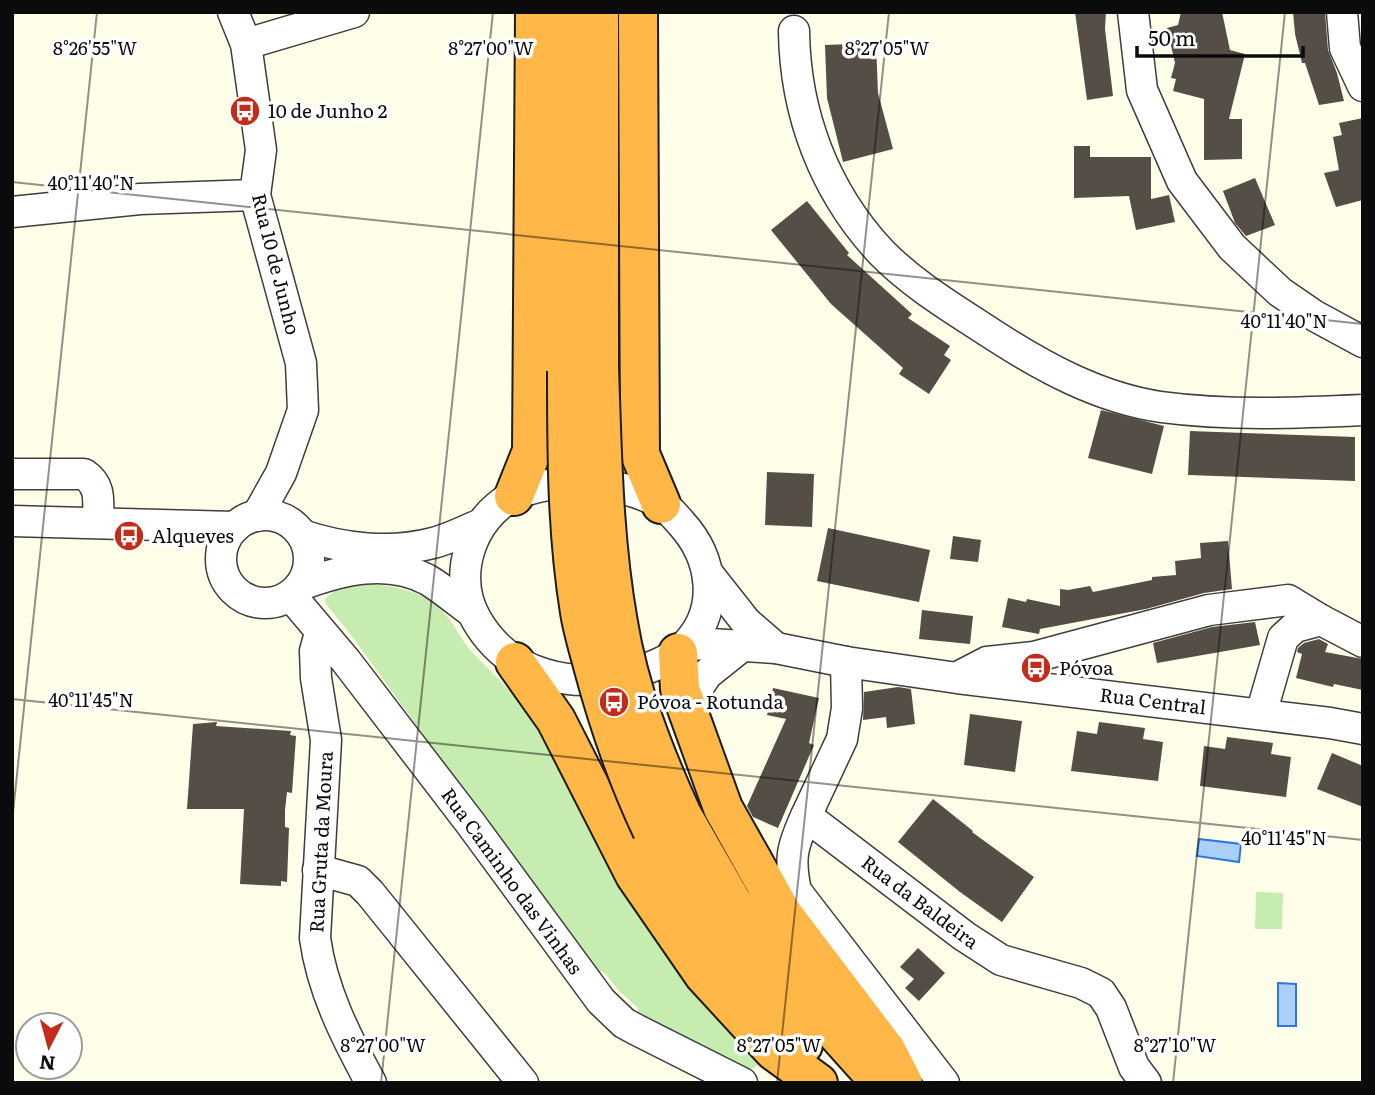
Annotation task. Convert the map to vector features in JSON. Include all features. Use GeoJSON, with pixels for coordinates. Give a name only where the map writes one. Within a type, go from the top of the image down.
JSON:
{"type":"FeatureCollection","features":[{"type":"Feature","properties":{"kind":"highway"},"geometry":{"type":"LineString","coordinates":[[513,496],[533,452],[535,12]]}},
{"type":"Feature","properties":{"kind":"highway"},"geometry":{"type":"LineString","coordinates":[[565,12],[583,370],[618,626],[655,755],[667,822],[693,902],[771,1009],[837,1083]]}},
{"type":"Feature","properties":{"kind":"highway"},"geometry":{"type":"LineString","coordinates":[[583,370],[599,12]]}},
{"type":"Feature","properties":{"kind":"highway"},"geometry":{"type":"LineString","coordinates":[[638,12],[640,454],[661,504]]}},
{"type":"Feature","properties":{"kind":"highway"},"geometry":{"type":"LineString","coordinates":[[682,649],[680,689],[723,808],[782,914],[886,1050],[903,1083]]}},
{"type":"Feature","properties":{"kind":"highway"},"geometry":{"type":"LineString","coordinates":[[515,662],[556,720],[635,875],[704,975],[774,1051],[818,1083]]}},
{"type":"Feature","properties":{"kind":"highway"},"geometry":{"type":"LineString","coordinates":[[667,822],[732,902],[794,986],[881,1083]]}},
{"type":"Feature","properties":{"kind":"street","name":"Rua 10 de Junho"},"geometry":{"type":"LineString","coordinates":[[233,12],[246,44],[261,150],[255,195],[302,363],[303,410],[260,529]]}},
{"type":"Feature","properties":{"kind":"street"},"geometry":{"type":"LineString","coordinates":[[246,44],[354,12]]}},
{"type":"Feature","properties":{"kind":"street"},"geometry":{"type":"LineString","coordinates":[[1133,12],[1142,90],[1182,181],[1232,247],[1280,292],[1315,316],[1363,342]]}},
{"type":"Feature","properties":{"kind":"street"},"geometry":{"type":"LineString","coordinates":[[1342,12],[1345,48],[1363,86]]}},
{"type":"Feature","properties":{"kind":"street"},"geometry":{"type":"LineString","coordinates":[[794,31],[798,86],[804,116],[820,161],[847,211],[882,253],[932,295],[1030,359],[1091,389],[1160,407],[1275,414],[1363,410]]}},
{"type":"Feature","properties":{"kind":"street"},"geometry":{"type":"LineString","coordinates":[[12,212],[140,199],[255,195]]}},
{"type":"Feature","properties":{"kind":"street"},"geometry":{"type":"LineString","coordinates":[[12,474],[85,474],[93,479],[98,487],[98,522]]}},
{"type":"Feature","properties":{"kind":"street"},"geometry":{"type":"LineString","coordinates":[[586,482],[626,488],[661,504],[690,533],[702,554],[709,575],[709,595],[700,628],[682,649],[651,668],[610,680],[554,678],[515,662],[483,630],[472,612],[465,585],[465,570],[468,550],[479,526],[493,510],[513,496],[544,485],[586,482]]}},
{"type":"Feature","properties":{"kind":"street"},"geometry":{"type":"LineString","coordinates":[[12,521],[260,529],[348,547],[405,548],[434,543],[479,526]]}},
{"type":"Feature","properties":{"kind":"street"},"geometry":{"type":"LineString","coordinates":[[260,529],[308,547],[310,560],[307,573],[296,591]]}},
{"type":"Feature","properties":{"kind":"street"},"geometry":{"type":"LineString","coordinates":[[260,529],[221,560],[223,573],[230,586],[251,601],[265,604],[278,602],[335,572],[359,568],[391,569],[414,574],[429,581],[472,612]]}},
{"type":"Feature","properties":{"kind":"street","name":"Rua Central"},"geometry":{"type":"LineString","coordinates":[[709,575],[746,622],[776,648]]}},
{"type":"Feature","properties":{"kind":"street","name":"Rua Caminho das Vinhas"},"geometry":{"type":"LineString","coordinates":[[296,591],[320,633],[346,661],[463,813],[601,1001],[624,1023],[743,1083]]}},
{"type":"Feature","properties":{"kind":"street"},"geometry":{"type":"LineString","coordinates":[[957,678],[987,662],[1034,657],[1209,610],[1288,600],[1363,642]]}},
{"type":"Feature","properties":{"kind":"street"},"geometry":{"type":"LineString","coordinates":[[1261,714],[1283,638],[1295,627],[1321,620]]}},
{"type":"Feature","properties":{"kind":"street","name":"Rua Gruta da Moura"},"geometry":{"type":"LineString","coordinates":[[320,633],[315,651],[316,678],[326,740],[315,939],[318,960],[341,1028],[371,1083]]}},
{"type":"Feature","properties":{"kind":"street","name":"Rua Central"},"geometry":{"type":"LineString","coordinates":[[682,649],[711,643],[776,648],[846,662],[957,678],[1261,714],[1363,729]]}},
{"type":"Feature","properties":{"kind":"street"},"geometry":{"type":"LineString","coordinates":[[690,722],[697,689],[714,668],[742,646]]}},
{"type":"Feature","properties":{"kind":"street"},"geometry":{"type":"LineString","coordinates":[[846,662],[847,708],[842,739],[793,844],[792,870],[796,891],[944,1083]]}},
{"type":"Feature","properties":{"kind":"street","name":"Rua da Baldeira"},"geometry":{"type":"LineString","coordinates":[[806,816],[964,936],[1000,960],[1081,983],[1101,993],[1111,1008],[1134,1067],[1146,1083]]}},
{"type":"Feature","properties":{"kind":"street"},"geometry":{"type":"LineString","coordinates":[[318,870],[358,881],[370,893],[523,1083]]}},
{"type":"Feature","properties":{"kind":"green space"},"geometry":{"type":"Polygon","coordinates":[[[372,584],[415,593],[434,604],[450,620],[472,652],[521,704],[764,1060],[747,1073],[638,1019],[638,1008],[619,991],[604,972],[593,971],[419,740],[422,733],[326,604],[325,600],[335,591],[372,584]]]}},
{"type":"Feature","properties":{"kind":"green space"},"geometry":{"type":"Polygon","coordinates":[[[1256,892],[1283,893],[1282,929],[1255,929],[1256,892]]]}},
{"type":"Feature","properties":{"kind":"water"},"geometry":{"type":"Polygon","coordinates":[[[1199,839],[1241,844],[1239,862],[1197,856],[1199,839]]]}},
{"type":"Feature","properties":{"kind":"water"},"geometry":{"type":"Polygon","coordinates":[[[1278,983],[1296,984],[1296,1026],[1278,1026],[1278,983]]]}},
{"type":"Feature","properties":{"kind":"building"},"geometry":{"type":"Polygon","coordinates":[[[1075,12],[1106,12],[1105,29],[1113,96],[1087,100],[1075,12]]]}},
{"type":"Feature","properties":{"kind":"building"},"geometry":{"type":"Polygon","coordinates":[[[1181,12],[1222,12],[1230,50],[1245,54],[1229,119],[1242,119],[1242,159],[1204,160],[1204,99],[1173,91],[1176,79],[1171,78],[1175,63],[1167,28],[1178,25],[1181,12]]]}},
{"type":"Feature","properties":{"kind":"building"},"geometry":{"type":"Polygon","coordinates":[[[1293,12],[1325,12],[1328,50],[1344,101],[1319,105],[1305,63],[1302,63],[1293,12]]]}},
{"type":"Feature","properties":{"kind":"building"},"geometry":{"type":"Polygon","coordinates":[[[876,43],[878,93],[893,149],[843,162],[827,98],[825,45],[876,43]]]}},
{"type":"Feature","properties":{"kind":"building"},"geometry":{"type":"Polygon","coordinates":[[[1363,118],[1363,200],[1336,207],[1324,173],[1339,170],[1333,137],[1342,135],[1339,123],[1363,118]]]}},
{"type":"Feature","properties":{"kind":"building"},"geometry":{"type":"Polygon","coordinates":[[[1074,146],[1090,146],[1090,157],[1151,157],[1151,199],[1169,195],[1175,222],[1136,230],[1129,196],[1074,198],[1074,146]]]}},
{"type":"Feature","properties":{"kind":"building"},"geometry":{"type":"Polygon","coordinates":[[[1255,178],[1275,225],[1246,236],[1235,223],[1223,191],[1255,178]]]}},
{"type":"Feature","properties":{"kind":"building"},"geometry":{"type":"Polygon","coordinates":[[[807,201],[849,253],[847,255],[912,314],[908,318],[950,346],[944,355],[951,360],[929,394],[899,374],[903,368],[831,304],[771,230],[807,201]]]}},
{"type":"Feature","properties":{"kind":"building"},"geometry":{"type":"Polygon","coordinates":[[[1101,410],[1164,426],[1152,474],[1088,458],[1101,410]]]}},
{"type":"Feature","properties":{"kind":"building"},"geometry":{"type":"Polygon","coordinates":[[[1190,431],[1355,437],[1355,481],[1188,475],[1190,431]]]}},
{"type":"Feature","properties":{"kind":"building"},"geometry":{"type":"Polygon","coordinates":[[[767,472],[814,474],[812,527],[765,525],[767,472]]]}},
{"type":"Feature","properties":{"kind":"building"},"geometry":{"type":"Polygon","coordinates":[[[828,528],[930,550],[919,602],[817,581],[828,528]]]}},
{"type":"Feature","properties":{"kind":"building"},"geometry":{"type":"Polygon","coordinates":[[[953,536],[981,540],[978,562],[950,559],[953,536]]]}},
{"type":"Feature","properties":{"kind":"building"},"geometry":{"type":"Polygon","coordinates":[[[1228,541],[1232,589],[1040,629],[1039,634],[1002,627],[1008,598],[1060,606],[1060,589],[1090,586],[1093,592],[1152,580],[1152,577],[1176,575],[1175,561],[1201,558],[1200,543],[1228,541]]]}},
{"type":"Feature","properties":{"kind":"building"},"geometry":{"type":"Polygon","coordinates":[[[922,610],[973,616],[970,644],[919,639],[922,610]]]}},
{"type":"Feature","properties":{"kind":"building"},"geometry":{"type":"Polygon","coordinates":[[[1255,622],[1260,645],[1157,663],[1153,643],[1212,627],[1255,622]]]}},
{"type":"Feature","properties":{"kind":"building"},"geometry":{"type":"Polygon","coordinates":[[[1319,639],[1328,644],[1325,652],[1363,659],[1363,690],[1334,684],[1333,687],[1296,678],[1302,654],[1297,652],[1298,648],[1304,643],[1319,639]]]}},
{"type":"Feature","properties":{"kind":"building"},"geometry":{"type":"Polygon","coordinates":[[[898,687],[911,689],[915,724],[887,728],[886,717],[863,720],[864,692],[898,687]]]}},
{"type":"Feature","properties":{"kind":"building"},"geometry":{"type":"Polygon","coordinates":[[[773,688],[819,698],[809,743],[814,745],[778,828],[753,817],[747,806],[786,719],[767,715],[773,688]]]}},
{"type":"Feature","properties":{"kind":"building"},"geometry":{"type":"Polygon","coordinates":[[[970,714],[1022,721],[1015,772],[964,765],[970,714]]]}},
{"type":"Feature","properties":{"kind":"building"},"geometry":{"type":"Polygon","coordinates":[[[217,722],[216,726],[291,731],[290,735],[296,736],[292,793],[287,792],[285,810],[285,827],[289,828],[287,882],[281,881],[281,886],[240,884],[244,809],[187,809],[193,724],[217,722]]]}},
{"type":"Feature","properties":{"kind":"building"},"geometry":{"type":"Polygon","coordinates":[[[1099,722],[1145,728],[1143,739],[1163,742],[1158,781],[1071,771],[1077,731],[1097,734],[1099,722]]]}},
{"type":"Feature","properties":{"kind":"building"},"geometry":{"type":"Polygon","coordinates":[[[1227,737],[1273,743],[1271,754],[1291,757],[1286,797],[1200,786],[1204,746],[1225,749],[1227,737]]]}},
{"type":"Feature","properties":{"kind":"building"},"geometry":{"type":"Polygon","coordinates":[[[1332,753],[1363,766],[1363,807],[1317,789],[1332,753]]]}},
{"type":"Feature","properties":{"kind":"building"},"geometry":{"type":"Polygon","coordinates":[[[933,799],[972,832],[1034,877],[1002,922],[898,842],[933,799]]]}},
{"type":"Feature","properties":{"kind":"building"},"geometry":{"type":"Polygon","coordinates":[[[918,948],[945,973],[919,1001],[905,988],[914,979],[900,967],[918,948]]]}},
{"type":"Feature","properties":{"kind":"place","name":"10 de Junho 2"},"geometry":{"type":"Point","coordinates":[245,111]}},
{"type":"Feature","properties":{"kind":"place","name":"Alqueves"},"geometry":{"type":"Point","coordinates":[129,536]}},
{"type":"Feature","properties":{"kind":"place","name":"Póvoa"},"geometry":{"type":"Point","coordinates":[1036,668]}},
{"type":"Feature","properties":{"kind":"place","name":"Póvoa - Rotunda"},"geometry":{"type":"Point","coordinates":[614,702]}}]}
